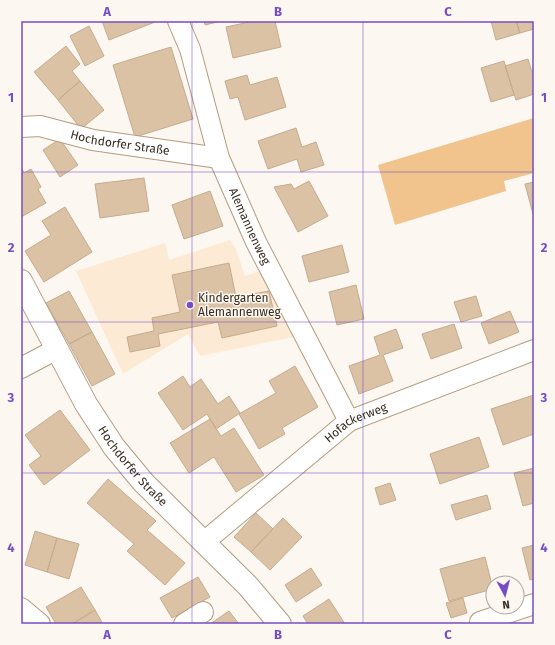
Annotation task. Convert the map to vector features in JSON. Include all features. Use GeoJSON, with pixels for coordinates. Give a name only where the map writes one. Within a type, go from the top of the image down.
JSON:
{"type":"FeatureCollection","features":[{"type":"Feature","properties":{"kind":"main road","name":"Hochdorfer Straße"},"geometry":{"type":"LineString","coordinates":[[21,281],[86,404],[114,447],[143,482],[248,586],[280,624]]}},
{"type":"Feature","properties":{"kind":"street","name":"Alemannenweg"},"geometry":{"type":"LineString","coordinates":[[178,21],[190,48],[219,158],[256,242],[349,421]]}},
{"type":"Feature","properties":{"kind":"street","name":"Hochdorfer Straße"},"geometry":{"type":"LineString","coordinates":[[21,127],[40,126],[93,140],[219,158]]}},
{"type":"Feature","properties":{"kind":"street"},"geometry":{"type":"LineString","coordinates":[[21,368],[57,349]]}},
{"type":"Feature","properties":{"kind":"street","name":"Hofackerweg"},"geometry":{"type":"LineString","coordinates":[[204,542],[349,421],[534,350]]}},
{"type":"Feature","properties":{"kind":"street"},"geometry":{"type":"LineString","coordinates":[[480,622],[534,604]]}},
{"type":"Feature","properties":{"kind":"street"},"geometry":{"type":"LineString","coordinates":[[21,608],[40,624]]}},
{"type":"Feature","properties":{"kind":"street"},"geometry":{"type":"LineString","coordinates":[[184,624],[203,612]]}},
{"type":"Feature","properties":{"kind":"shaded area"},"geometry":{"type":"Polygon","coordinates":[[[534,118],[534,173],[504,181],[506,191],[395,225],[378,165],[534,118]]]}},
{"type":"Feature","properties":{"kind":"shaded area","name":"Kindergarten Alemannenweg"},"geometry":{"type":"Polygon","coordinates":[[[230,240],[236,249],[245,276],[269,268],[304,335],[200,356],[188,334],[123,374],[76,271],[165,243],[169,260],[230,240]]]}},
{"type":"Feature","properties":{"kind":"building"},"geometry":{"type":"Polygon","coordinates":[[[102,21],[154,21],[155,22],[109,40],[102,21]]]}},
{"type":"Feature","properties":{"kind":"building"},"geometry":{"type":"Polygon","coordinates":[[[204,21],[221,21],[205,25],[204,21]]]}},
{"type":"Feature","properties":{"kind":"building"},"geometry":{"type":"Polygon","coordinates":[[[254,21],[275,21],[281,47],[233,58],[226,27],[254,21]]]}},
{"type":"Feature","properties":{"kind":"building"},"geometry":{"type":"Polygon","coordinates":[[[491,21],[516,21],[520,33],[496,40],[491,21]]]}},
{"type":"Feature","properties":{"kind":"building"},"geometry":{"type":"Polygon","coordinates":[[[516,21],[534,21],[534,29],[520,33],[516,21]]]}},
{"type":"Feature","properties":{"kind":"building"},"geometry":{"type":"Polygon","coordinates":[[[89,26],[104,56],[85,66],[70,36],[89,26]]]}},
{"type":"Feature","properties":{"kind":"building"},"geometry":{"type":"Polygon","coordinates":[[[66,46],[80,64],[72,71],[80,81],[58,100],[34,72],[66,46]]]}},
{"type":"Feature","properties":{"kind":"building"},"geometry":{"type":"Polygon","coordinates":[[[171,47],[193,119],[135,137],[113,65],[171,47]]]}},
{"type":"Feature","properties":{"kind":"building"},"geometry":{"type":"Polygon","coordinates":[[[528,59],[532,72],[534,71],[534,94],[516,100],[505,66],[528,59]]]}},
{"type":"Feature","properties":{"kind":"building"},"geometry":{"type":"Polygon","coordinates":[[[504,61],[514,95],[491,102],[481,68],[504,61]]]}},
{"type":"Feature","properties":{"kind":"building"},"geometry":{"type":"Polygon","coordinates":[[[247,75],[250,85],[277,77],[286,107],[245,120],[238,97],[230,99],[225,81],[247,75]]]}},
{"type":"Feature","properties":{"kind":"building"},"geometry":{"type":"Polygon","coordinates":[[[80,81],[104,110],[81,129],[58,100],[80,81]]]}},
{"type":"Feature","properties":{"kind":"building"},"geometry":{"type":"Polygon","coordinates":[[[296,128],[302,147],[316,142],[324,165],[301,172],[297,159],[268,169],[258,141],[296,128]]]}},
{"type":"Feature","properties":{"kind":"building"},"geometry":{"type":"Polygon","coordinates":[[[60,139],[78,165],[60,177],[43,150],[60,139]]]}},
{"type":"Feature","properties":{"kind":"building"},"geometry":{"type":"Polygon","coordinates":[[[21,167],[24,173],[31,169],[41,187],[38,189],[46,203],[21,217],[21,167]]]}},
{"type":"Feature","properties":{"kind":"building"},"geometry":{"type":"Polygon","coordinates":[[[144,178],[149,211],[100,218],[95,184],[144,178]]]}},
{"type":"Feature","properties":{"kind":"building"},"geometry":{"type":"Polygon","coordinates":[[[309,181],[328,216],[298,232],[274,187],[291,184],[294,189],[309,181]]]}},
{"type":"Feature","properties":{"kind":"building"},"geometry":{"type":"Polygon","coordinates":[[[534,182],[534,214],[533,214],[525,184],[534,182]]]}},
{"type":"Feature","properties":{"kind":"building"},"geometry":{"type":"Polygon","coordinates":[[[210,191],[223,226],[184,239],[172,205],[210,191]]]}},
{"type":"Feature","properties":{"kind":"building"},"geometry":{"type":"Polygon","coordinates":[[[65,207],[92,252],[44,282],[25,251],[51,235],[42,221],[65,207]]]}},
{"type":"Feature","properties":{"kind":"building"},"geometry":{"type":"Polygon","coordinates":[[[342,245],[349,272],[309,282],[302,256],[342,245]]]}},
{"type":"Feature","properties":{"kind":"building","name":"Kindergarten Alemannenweg"},"geometry":{"type":"Polygon","coordinates":[[[229,263],[236,297],[269,291],[277,326],[222,338],[218,322],[158,334],[160,346],[130,352],[127,337],[154,331],[152,318],[180,312],[172,275],[229,263]]]}},
{"type":"Feature","properties":{"kind":"building"},"geometry":{"type":"Polygon","coordinates":[[[356,285],[364,319],[337,325],[329,292],[356,285]]]}},
{"type":"Feature","properties":{"kind":"building"},"geometry":{"type":"Polygon","coordinates":[[[69,291],[92,332],[69,344],[46,303],[69,291]]]}},
{"type":"Feature","properties":{"kind":"building"},"geometry":{"type":"Polygon","coordinates":[[[476,296],[482,316],[461,322],[454,302],[476,296]]]}},
{"type":"Feature","properties":{"kind":"building"},"geometry":{"type":"Polygon","coordinates":[[[510,311],[519,332],[489,344],[481,323],[510,311]]]}},
{"type":"Feature","properties":{"kind":"building"},"geometry":{"type":"Polygon","coordinates":[[[454,324],[462,348],[431,359],[422,334],[454,324]]]}},
{"type":"Feature","properties":{"kind":"building"},"geometry":{"type":"Polygon","coordinates":[[[396,329],[403,348],[383,355],[393,381],[359,394],[349,366],[380,355],[374,337],[396,329]]]}},
{"type":"Feature","properties":{"kind":"building"},"geometry":{"type":"Polygon","coordinates":[[[92,332],[115,374],[92,386],[69,344],[92,332]]]}},
{"type":"Feature","properties":{"kind":"building"},"geometry":{"type":"Polygon","coordinates":[[[295,366],[318,407],[282,428],[285,434],[259,449],[239,414],[276,393],[269,381],[295,366]]]}},
{"type":"Feature","properties":{"kind":"building"},"geometry":{"type":"Polygon","coordinates":[[[183,376],[190,387],[201,379],[218,404],[229,396],[240,413],[216,429],[207,414],[183,430],[158,393],[183,376]]]}},
{"type":"Feature","properties":{"kind":"building"},"geometry":{"type":"Polygon","coordinates":[[[534,395],[534,434],[503,445],[491,409],[534,395]]]}},
{"type":"Feature","properties":{"kind":"building"},"geometry":{"type":"Polygon","coordinates":[[[60,410],[90,450],[44,485],[29,465],[41,456],[25,435],[60,410]]]}},
{"type":"Feature","properties":{"kind":"building"},"geometry":{"type":"Polygon","coordinates":[[[210,419],[221,436],[234,428],[264,475],[236,492],[214,457],[189,473],[170,443],[210,419]]]}},
{"type":"Feature","properties":{"kind":"building"},"geometry":{"type":"Polygon","coordinates":[[[479,437],[489,467],[440,484],[430,454],[479,437]]]}},
{"type":"Feature","properties":{"kind":"building"},"geometry":{"type":"Polygon","coordinates":[[[534,468],[534,503],[523,506],[514,473],[534,468]]]}},
{"type":"Feature","properties":{"kind":"building"},"geometry":{"type":"Polygon","coordinates":[[[108,479],[156,521],[147,530],[185,563],[165,585],[127,551],[134,544],[87,503],[108,479]]]}},
{"type":"Feature","properties":{"kind":"building"},"geometry":{"type":"Polygon","coordinates":[[[390,483],[396,500],[380,505],[375,488],[390,483]]]}},
{"type":"Feature","properties":{"kind":"building"},"geometry":{"type":"Polygon","coordinates":[[[487,495],[491,509],[456,520],[451,505],[487,495]]]}},
{"type":"Feature","properties":{"kind":"building"},"geometry":{"type":"Polygon","coordinates":[[[256,513],[273,529],[251,552],[234,537],[256,513]]]}},
{"type":"Feature","properties":{"kind":"building"},"geometry":{"type":"Polygon","coordinates":[[[283,518],[302,537],[270,570],[251,552],[283,518]]]}},
{"type":"Feature","properties":{"kind":"building"},"geometry":{"type":"Polygon","coordinates":[[[35,531],[57,538],[47,572],[25,565],[35,531]]]}},
{"type":"Feature","properties":{"kind":"building"},"geometry":{"type":"Polygon","coordinates":[[[57,538],[79,544],[69,579],[47,572],[57,538]]]}},
{"type":"Feature","properties":{"kind":"building"},"geometry":{"type":"Polygon","coordinates":[[[534,545],[534,579],[530,580],[522,548],[534,545]]]}},
{"type":"Feature","properties":{"kind":"building"},"geometry":{"type":"Polygon","coordinates":[[[485,557],[490,575],[485,575],[485,591],[449,601],[440,569],[485,557]]]}},
{"type":"Feature","properties":{"kind":"building"},"geometry":{"type":"Polygon","coordinates":[[[311,568],[322,585],[296,602],[285,585],[311,568]]]}},
{"type":"Feature","properties":{"kind":"building"},"geometry":{"type":"Polygon","coordinates":[[[198,577],[210,597],[172,618],[160,598],[198,577]]]}},
{"type":"Feature","properties":{"kind":"building"},"geometry":{"type":"Polygon","coordinates":[[[81,587],[95,610],[72,624],[56,624],[46,607],[81,587]]]}},
{"type":"Feature","properties":{"kind":"building"},"geometry":{"type":"Polygon","coordinates":[[[463,598],[467,613],[451,618],[446,603],[463,598]]]}},
{"type":"Feature","properties":{"kind":"building"},"geometry":{"type":"Polygon","coordinates":[[[329,599],[345,624],[308,624],[303,616],[329,599]]]}},
{"type":"Feature","properties":{"kind":"building"},"geometry":{"type":"Polygon","coordinates":[[[95,610],[103,624],[72,624],[95,610]]]}},
{"type":"Feature","properties":{"kind":"building"},"geometry":{"type":"Polygon","coordinates":[[[229,611],[239,624],[210,624],[229,611]]]}},
{"type":"Feature","properties":{"kind":"place","name":"Kindergarten Alemannenweg"},"geometry":{"type":"Point","coordinates":[190,305]}}]}
